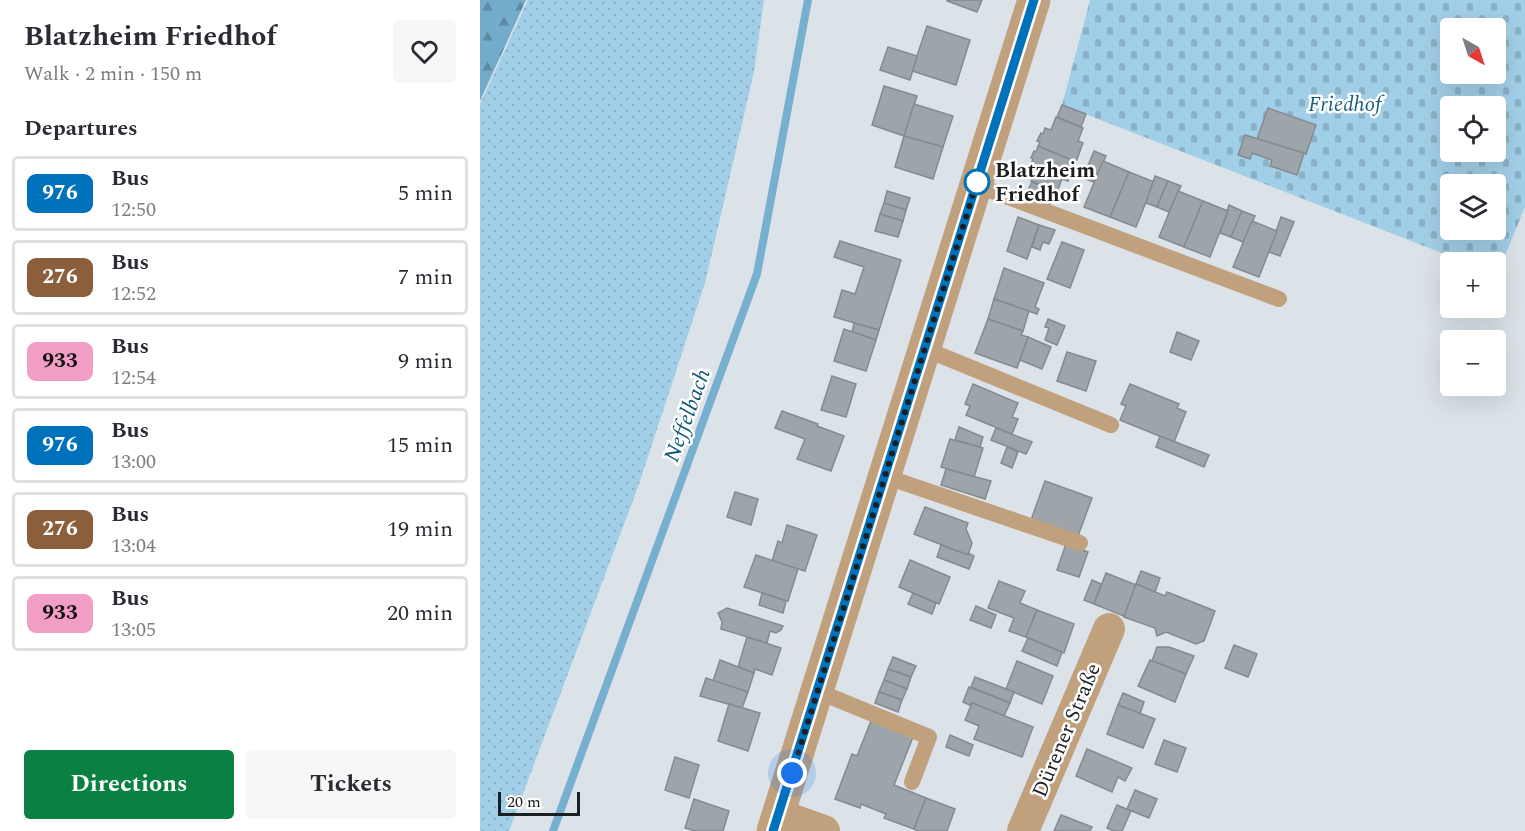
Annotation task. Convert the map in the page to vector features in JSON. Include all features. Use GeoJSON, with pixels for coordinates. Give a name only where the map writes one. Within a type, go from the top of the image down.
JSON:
{"type":"FeatureCollection","features":[{"type":"Feature","properties":{"kind":"street"},"geometry":{"type":"LineString","coordinates":[[824,831],[776,823],[1034,0]]}},
{"type":"Feature","properties":{"kind":"street","name":"Dürener Straße"},"geometry":{"type":"LineString","coordinates":[[1023,831],[1109,629]]}},
{"type":"Feature","properties":{"kind":"lane"},"geometry":{"type":"LineString","coordinates":[[976,185],[1279,299]]}},
{"type":"Feature","properties":{"kind":"lane"},"geometry":{"type":"LineString","coordinates":[[925,349],[1111,425]]}},
{"type":"Feature","properties":{"kind":"lane"},"geometry":{"type":"LineString","coordinates":[[884,476],[1080,543]]}},
{"type":"Feature","properties":{"kind":"lane"},"geometry":{"type":"LineString","coordinates":[[817,691],[929,737],[912,782]]}},
{"type":"Feature","properties":{"kind":"green space"},"geometry":{"type":"Polygon","coordinates":[[[480,0],[526,0],[480,101],[480,0]]]}},
{"type":"Feature","properties":{"kind":"green space"},"geometry":{"type":"Polygon","coordinates":[[[528,0],[764,0],[754,72],[705,283],[638,487],[509,831],[480,831],[480,104],[528,0]]]}},
{"type":"Feature","properties":{"kind":"green space","name":"Friedhof"},"geometry":{"type":"Polygon","coordinates":[[[1090,0],[1525,0],[1525,207],[1506,253],[1440,252],[1062,105],[1090,0]]]}},
{"type":"Feature","properties":{"kind":"building"},"geometry":{"type":"Polygon","coordinates":[[[947,0],[982,0],[977,12],[947,0]]]}},
{"type":"Feature","properties":{"kind":"building"},"geometry":{"type":"Polygon","coordinates":[[[927,26],[970,40],[956,85],[912,71],[927,26]]]}},
{"type":"Feature","properties":{"kind":"building"},"geometry":{"type":"Polygon","coordinates":[[[888,47],[917,56],[910,80],[880,70],[888,47]]]}},
{"type":"Feature","properties":{"kind":"building"},"geometry":{"type":"Polygon","coordinates":[[[884,86],[917,96],[904,136],[872,125],[884,86]]]}},
{"type":"Feature","properties":{"kind":"building"},"geometry":{"type":"Polygon","coordinates":[[[914,104],[953,116],[943,147],[904,136],[914,104]]]}},
{"type":"Feature","properties":{"kind":"building"},"geometry":{"type":"Polygon","coordinates":[[[1062,105],[1086,114],[1081,127],[1057,117],[1062,105]]]}},
{"type":"Feature","properties":{"kind":"building"},"geometry":{"type":"Polygon","coordinates":[[[1268,108],[1316,125],[1306,154],[1257,139],[1268,108]]]}},
{"type":"Feature","properties":{"kind":"building"},"geometry":{"type":"Polygon","coordinates":[[[1056,117],[1083,128],[1078,141],[1083,143],[1076,162],[1038,146],[1040,142],[1037,141],[1041,133],[1043,134],[1045,128],[1051,130],[1056,117]]]}},
{"type":"Feature","properties":{"kind":"building"},"geometry":{"type":"Polygon","coordinates":[[[1245,135],[1304,153],[1297,175],[1270,166],[1272,160],[1252,153],[1250,159],[1238,155],[1245,135]]]}},
{"type":"Feature","properties":{"kind":"building"},"geometry":{"type":"Polygon","coordinates":[[[904,136],[943,147],[933,179],[895,167],[904,136]]]}},
{"type":"Feature","properties":{"kind":"building"},"geometry":{"type":"Polygon","coordinates":[[[1038,146],[1076,162],[1068,181],[1062,179],[1057,192],[1031,181],[1036,168],[1030,166],[1033,159],[1031,158],[1038,146]]]}},
{"type":"Feature","properties":{"kind":"building"},"geometry":{"type":"Polygon","coordinates":[[[1094,151],[1106,156],[1094,182],[1083,178],[1094,151]]]}},
{"type":"Feature","properties":{"kind":"building"},"geometry":{"type":"Polygon","coordinates":[[[1103,161],[1129,172],[1110,217],[1084,207],[1103,161]]]}},
{"type":"Feature","properties":{"kind":"building"},"geometry":{"type":"Polygon","coordinates":[[[1129,172],[1154,182],[1136,227],[1110,217],[1129,172]]]}},
{"type":"Feature","properties":{"kind":"building"},"geometry":{"type":"Polygon","coordinates":[[[1155,176],[1168,181],[1157,207],[1146,203],[1155,176]]]}},
{"type":"Feature","properties":{"kind":"building"},"geometry":{"type":"Polygon","coordinates":[[[1168,181],[1181,186],[1169,212],[1157,207],[1168,181]]]}},
{"type":"Feature","properties":{"kind":"building"},"geometry":{"type":"Polygon","coordinates":[[[1032,182],[1055,191],[1050,204],[1026,194],[1032,182]]]}},
{"type":"Feature","properties":{"kind":"building"},"geometry":{"type":"Polygon","coordinates":[[[887,191],[910,198],[906,210],[884,203],[887,191]]]}},
{"type":"Feature","properties":{"kind":"building"},"geometry":{"type":"Polygon","coordinates":[[[1178,191],[1203,201],[1184,247],[1159,237],[1178,191]]]}},
{"type":"Feature","properties":{"kind":"building"},"geometry":{"type":"Polygon","coordinates":[[[1203,201],[1228,211],[1210,257],[1184,247],[1203,201]]]}},
{"type":"Feature","properties":{"kind":"building"},"geometry":{"type":"Polygon","coordinates":[[[884,203],[906,210],[903,221],[880,214],[884,203]]]}},
{"type":"Feature","properties":{"kind":"building"},"geometry":{"type":"Polygon","coordinates":[[[1229,205],[1242,211],[1231,237],[1220,233],[1229,205]]]}},
{"type":"Feature","properties":{"kind":"building"},"geometry":{"type":"Polygon","coordinates":[[[1242,211],[1255,216],[1243,242],[1231,237],[1242,211]]]}},
{"type":"Feature","properties":{"kind":"building"},"geometry":{"type":"Polygon","coordinates":[[[880,214],[903,221],[898,237],[875,231],[880,214]]]}},
{"type":"Feature","properties":{"kind":"building"},"geometry":{"type":"Polygon","coordinates":[[[1018,217],[1039,225],[1027,259],[1007,251],[1018,217]]]}},
{"type":"Feature","properties":{"kind":"building"},"geometry":{"type":"Polygon","coordinates":[[[1281,217],[1294,222],[1280,256],[1269,252],[1281,217]]]}},
{"type":"Feature","properties":{"kind":"building"},"geometry":{"type":"Polygon","coordinates":[[[1252,221],[1277,231],[1259,277],[1233,267],[1252,221]]]}},
{"type":"Feature","properties":{"kind":"building"},"geometry":{"type":"Polygon","coordinates":[[[1039,225],[1055,230],[1049,244],[1043,242],[1040,250],[1032,247],[1039,225]]]}},
{"type":"Feature","properties":{"kind":"building"},"geometry":{"type":"Polygon","coordinates":[[[840,241],[901,260],[879,330],[834,317],[842,290],[855,294],[864,267],[834,257],[840,241]]]}},
{"type":"Feature","properties":{"kind":"building"},"geometry":{"type":"Polygon","coordinates":[[[1062,242],[1084,250],[1070,288],[1047,279],[1062,242]]]}},
{"type":"Feature","properties":{"kind":"building"},"geometry":{"type":"Polygon","coordinates":[[[1004,268],[1044,283],[1035,307],[1039,309],[1037,314],[994,299],[1004,268]]]}},
{"type":"Feature","properties":{"kind":"building"},"geometry":{"type":"Polygon","coordinates":[[[994,299],[1029,311],[1023,331],[988,319],[994,299]]]}},
{"type":"Feature","properties":{"kind":"building"},"geometry":{"type":"Polygon","coordinates":[[[988,319],[1023,331],[1021,335],[1028,337],[1017,368],[975,353],[988,319]]]}},
{"type":"Feature","properties":{"kind":"building"},"geometry":{"type":"Polygon","coordinates":[[[1048,319],[1065,326],[1057,345],[1045,340],[1049,328],[1045,327],[1048,319]]]}},
{"type":"Feature","properties":{"kind":"building"},"geometry":{"type":"Polygon","coordinates":[[[854,323],[879,330],[876,340],[852,332],[854,323]]]}},
{"type":"Feature","properties":{"kind":"building"},"geometry":{"type":"Polygon","coordinates":[[[844,329],[876,340],[866,371],[834,361],[844,329]]]}},
{"type":"Feature","properties":{"kind":"building"},"geometry":{"type":"Polygon","coordinates":[[[1177,332],[1199,341],[1191,360],[1170,352],[1177,332]]]}},
{"type":"Feature","properties":{"kind":"building"},"geometry":{"type":"Polygon","coordinates":[[[1028,337],[1051,347],[1042,369],[1020,360],[1028,337]]]}},
{"type":"Feature","properties":{"kind":"building"},"geometry":{"type":"Polygon","coordinates":[[[1067,352],[1096,361],[1086,391],[1057,381],[1067,352]]]}},
{"type":"Feature","properties":{"kind":"building"},"geometry":{"type":"Polygon","coordinates":[[[832,376],[856,384],[846,417],[821,410],[832,376]]]}},
{"type":"Feature","properties":{"kind":"building"},"geometry":{"type":"Polygon","coordinates":[[[973,384],[1018,403],[1012,417],[1018,419],[1012,434],[966,415],[970,406],[965,404],[973,384]]]}},
{"type":"Feature","properties":{"kind":"building"},"geometry":{"type":"Polygon","coordinates":[[[1130,384],[1179,404],[1177,408],[1186,412],[1174,442],[1120,420],[1126,406],[1121,404],[1130,384]]]}},
{"type":"Feature","properties":{"kind":"building"},"geometry":{"type":"Polygon","coordinates":[[[782,411],[844,436],[831,471],[797,459],[805,439],[775,428],[782,411]]]}},
{"type":"Feature","properties":{"kind":"building"},"geometry":{"type":"Polygon","coordinates":[[[959,427],[983,437],[980,447],[955,440],[959,427]]]}},
{"type":"Feature","properties":{"kind":"building"},"geometry":{"type":"Polygon","coordinates":[[[996,428],[1032,442],[1026,454],[991,440],[996,428]]]}},
{"type":"Feature","properties":{"kind":"building"},"geometry":{"type":"Polygon","coordinates":[[[1160,436],[1209,455],[1204,467],[1156,447],[1160,436]]]}},
{"type":"Feature","properties":{"kind":"building"},"geometry":{"type":"Polygon","coordinates":[[[950,439],[983,448],[974,477],[941,467],[950,439]]]}},
{"type":"Feature","properties":{"kind":"building"},"geometry":{"type":"Polygon","coordinates":[[[1007,447],[1018,452],[1012,468],[1001,463],[1007,447]]]}},
{"type":"Feature","properties":{"kind":"building"},"geometry":{"type":"Polygon","coordinates":[[[946,469],[991,481],[985,499],[941,485],[946,469]]]}},
{"type":"Feature","properties":{"kind":"building"},"geometry":{"type":"Polygon","coordinates":[[[1045,481],[1092,498],[1078,536],[1031,520],[1045,481]]]}},
{"type":"Feature","properties":{"kind":"building"},"geometry":{"type":"Polygon","coordinates":[[[735,492],[758,499],[751,525],[727,517],[735,492]]]}},
{"type":"Feature","properties":{"kind":"building"},"geometry":{"type":"Polygon","coordinates":[[[925,507],[968,523],[966,529],[972,543],[968,555],[914,534],[925,507]]]}},
{"type":"Feature","properties":{"kind":"building"},"geometry":{"type":"Polygon","coordinates":[[[787,525],[817,535],[805,571],[772,561],[778,541],[782,543],[787,525]]]}},
{"type":"Feature","properties":{"kind":"building"},"geometry":{"type":"Polygon","coordinates":[[[1066,544],[1088,552],[1079,577],[1057,570],[1066,544]]]}},
{"type":"Feature","properties":{"kind":"building"},"geometry":{"type":"Polygon","coordinates":[[[941,545],[974,556],[969,569],[937,557],[941,545]]]}},
{"type":"Feature","properties":{"kind":"building"},"geometry":{"type":"Polygon","coordinates":[[[756,555],[798,569],[788,601],[744,587],[756,555]]]}},
{"type":"Feature","properties":{"kind":"building"},"geometry":{"type":"Polygon","coordinates":[[[910,560],[950,577],[939,604],[899,587],[910,560]]]}},
{"type":"Feature","properties":{"kind":"building"},"geometry":{"type":"Polygon","coordinates":[[[1141,571],[1160,578],[1155,592],[1136,584],[1141,571]]]}},
{"type":"Feature","properties":{"kind":"building"},"geometry":{"type":"Polygon","coordinates":[[[1106,573],[1136,585],[1124,616],[1094,604],[1106,573]]]}},
{"type":"Feature","properties":{"kind":"building"},"geometry":{"type":"Polygon","coordinates":[[[1092,580],[1101,584],[1094,604],[1084,600],[1092,580]]]}},
{"type":"Feature","properties":{"kind":"building"},"geometry":{"type":"Polygon","coordinates":[[[999,581],[1025,591],[1020,603],[1037,610],[1026,637],[1009,631],[1014,618],[988,608],[999,581]]]}},
{"type":"Feature","properties":{"kind":"building"},"geometry":{"type":"Polygon","coordinates":[[[1136,584],[1165,596],[1167,592],[1215,611],[1204,641],[1196,644],[1166,632],[1157,636],[1155,628],[1124,617],[1136,584]]]}},
{"type":"Feature","properties":{"kind":"building"},"geometry":{"type":"Polygon","coordinates":[[[762,593],[786,601],[783,613],[759,605],[762,593]]]}},
{"type":"Feature","properties":{"kind":"building"},"geometry":{"type":"Polygon","coordinates":[[[913,593],[936,603],[932,614],[908,604],[913,593]]]}},
{"type":"Feature","properties":{"kind":"building"},"geometry":{"type":"Polygon","coordinates":[[[976,606],[996,615],[991,628],[970,620],[976,606]]]}},
{"type":"Feature","properties":{"kind":"building"},"geometry":{"type":"Polygon","coordinates":[[[727,608],[783,626],[776,633],[770,631],[767,643],[721,629],[722,622],[718,613],[727,608]]]}},
{"type":"Feature","properties":{"kind":"building"},"geometry":{"type":"Polygon","coordinates":[[[1037,610],[1074,624],[1064,653],[1026,637],[1037,610]]]}},
{"type":"Feature","properties":{"kind":"building"},"geometry":{"type":"Polygon","coordinates":[[[747,637],[781,648],[772,675],[755,669],[754,673],[738,667],[747,637]]]}},
{"type":"Feature","properties":{"kind":"building"},"geometry":{"type":"Polygon","coordinates":[[[1028,638],[1062,652],[1057,666],[1022,651],[1028,638]]]}},
{"type":"Feature","properties":{"kind":"building"},"geometry":{"type":"Polygon","coordinates":[[[1234,645],[1257,654],[1248,677],[1225,668],[1234,645]]]}},
{"type":"Feature","properties":{"kind":"building"},"geometry":{"type":"Polygon","coordinates":[[[1157,647],[1169,647],[1194,656],[1186,674],[1152,661],[1157,647]]]}},
{"type":"Feature","properties":{"kind":"building"},"geometry":{"type":"Polygon","coordinates":[[[893,657],[916,666],[911,677],[888,669],[893,657]]]}},
{"type":"Feature","properties":{"kind":"building"},"geometry":{"type":"Polygon","coordinates":[[[720,660],[754,673],[748,692],[713,681],[720,660]]]}},
{"type":"Feature","properties":{"kind":"building"},"geometry":{"type":"Polygon","coordinates":[[[1150,660],[1186,674],[1175,702],[1138,686],[1150,660]]]}},
{"type":"Feature","properties":{"kind":"building"},"geometry":{"type":"Polygon","coordinates":[[[1017,661],[1053,676],[1042,704],[1006,689],[1017,661]]]}},
{"type":"Feature","properties":{"kind":"building"},"geometry":{"type":"Polygon","coordinates":[[[888,669],[911,677],[907,689],[884,680],[888,669]]]}},
{"type":"Feature","properties":{"kind":"building"},"geometry":{"type":"Polygon","coordinates":[[[975,677],[1014,692],[1010,703],[971,687],[975,677]]]}},
{"type":"Feature","properties":{"kind":"building"},"geometry":{"type":"Polygon","coordinates":[[[706,678],[748,692],[742,708],[700,696],[706,678]]]}},
{"type":"Feature","properties":{"kind":"building"},"geometry":{"type":"Polygon","coordinates":[[[884,680],[907,689],[902,700],[879,692],[884,680]]]}},
{"type":"Feature","properties":{"kind":"building"},"geometry":{"type":"Polygon","coordinates":[[[969,687],[1010,703],[1004,716],[972,703],[970,705],[963,702],[969,687]]]}},
{"type":"Feature","properties":{"kind":"building"},"geometry":{"type":"Polygon","coordinates":[[[879,692],[902,700],[898,712],[875,703],[879,692]]]}},
{"type":"Feature","properties":{"kind":"building"},"geometry":{"type":"Polygon","coordinates":[[[1123,693],[1144,702],[1140,714],[1118,705],[1123,693]]]}},
{"type":"Feature","properties":{"kind":"building"},"geometry":{"type":"Polygon","coordinates":[[[972,703],[1033,727],[1022,757],[974,739],[979,726],[965,720],[972,703]]]}},
{"type":"Feature","properties":{"kind":"building"},"geometry":{"type":"Polygon","coordinates":[[[729,704],[760,713],[748,751],[718,741],[729,704]]]}},
{"type":"Feature","properties":{"kind":"building"},"geometry":{"type":"Polygon","coordinates":[[[1118,705],[1155,719],[1143,748],[1107,734],[1118,705]]]}},
{"type":"Feature","properties":{"kind":"building"},"geometry":{"type":"Polygon","coordinates":[[[871,721],[913,737],[894,785],[926,798],[914,829],[884,818],[886,814],[861,804],[860,808],[835,799],[852,754],[857,756],[871,721]]]}},
{"type":"Feature","properties":{"kind":"building"},"geometry":{"type":"Polygon","coordinates":[[[950,735],[973,745],[969,756],[946,747],[950,735]]]}},
{"type":"Feature","properties":{"kind":"building"},"geometry":{"type":"Polygon","coordinates":[[[1164,740],[1186,748],[1177,772],[1155,764],[1164,740]]]}},
{"type":"Feature","properties":{"kind":"building"},"geometry":{"type":"Polygon","coordinates":[[[1087,749],[1132,768],[1125,781],[1118,777],[1112,792],[1076,776],[1087,749]]]}},
{"type":"Feature","properties":{"kind":"building"},"geometry":{"type":"Polygon","coordinates":[[[675,757],[699,765],[689,798],[665,790],[675,757]]]}},
{"type":"Feature","properties":{"kind":"building"},"geometry":{"type":"Polygon","coordinates":[[[1135,790],[1157,799],[1149,818],[1127,809],[1135,790]]]}},
{"type":"Feature","properties":{"kind":"building"},"geometry":{"type":"Polygon","coordinates":[[[926,798],[955,809],[947,831],[914,829],[926,798]]]}},
{"type":"Feature","properties":{"kind":"building"},"geometry":{"type":"Polygon","coordinates":[[[694,799],[729,811],[723,831],[695,831],[685,828],[694,799]]]}},
{"type":"Feature","properties":{"kind":"building"},"geometry":{"type":"Polygon","coordinates":[[[1117,805],[1131,811],[1122,831],[1107,828],[1117,805]]]}},
{"type":"Feature","properties":{"kind":"building"},"geometry":{"type":"Polygon","coordinates":[[[1061,815],[1092,827],[1090,831],[1054,831],[1061,815]]]}},
{"type":"Feature","properties":{"kind":"waterway","name":"Neffelbach"},"geometry":{"type":"LineString","coordinates":[[553,831],[757,274],[808,0]]}},
{"type":"Feature","properties":{"kind":"bus line","name":"976"},"geometry":{"type":"LineString","coordinates":[[773,831],[1034,0]]}},
{"type":"Feature","properties":{"kind":"place","name":"Blatzheim Friedhof"},"geometry":{"type":"Point","coordinates":[977,182]}},
{"type":"Feature","properties":{"kind":"route"},"geometry":{"type":"LineString","coordinates":[[792,773],[977,182]]}}]}
